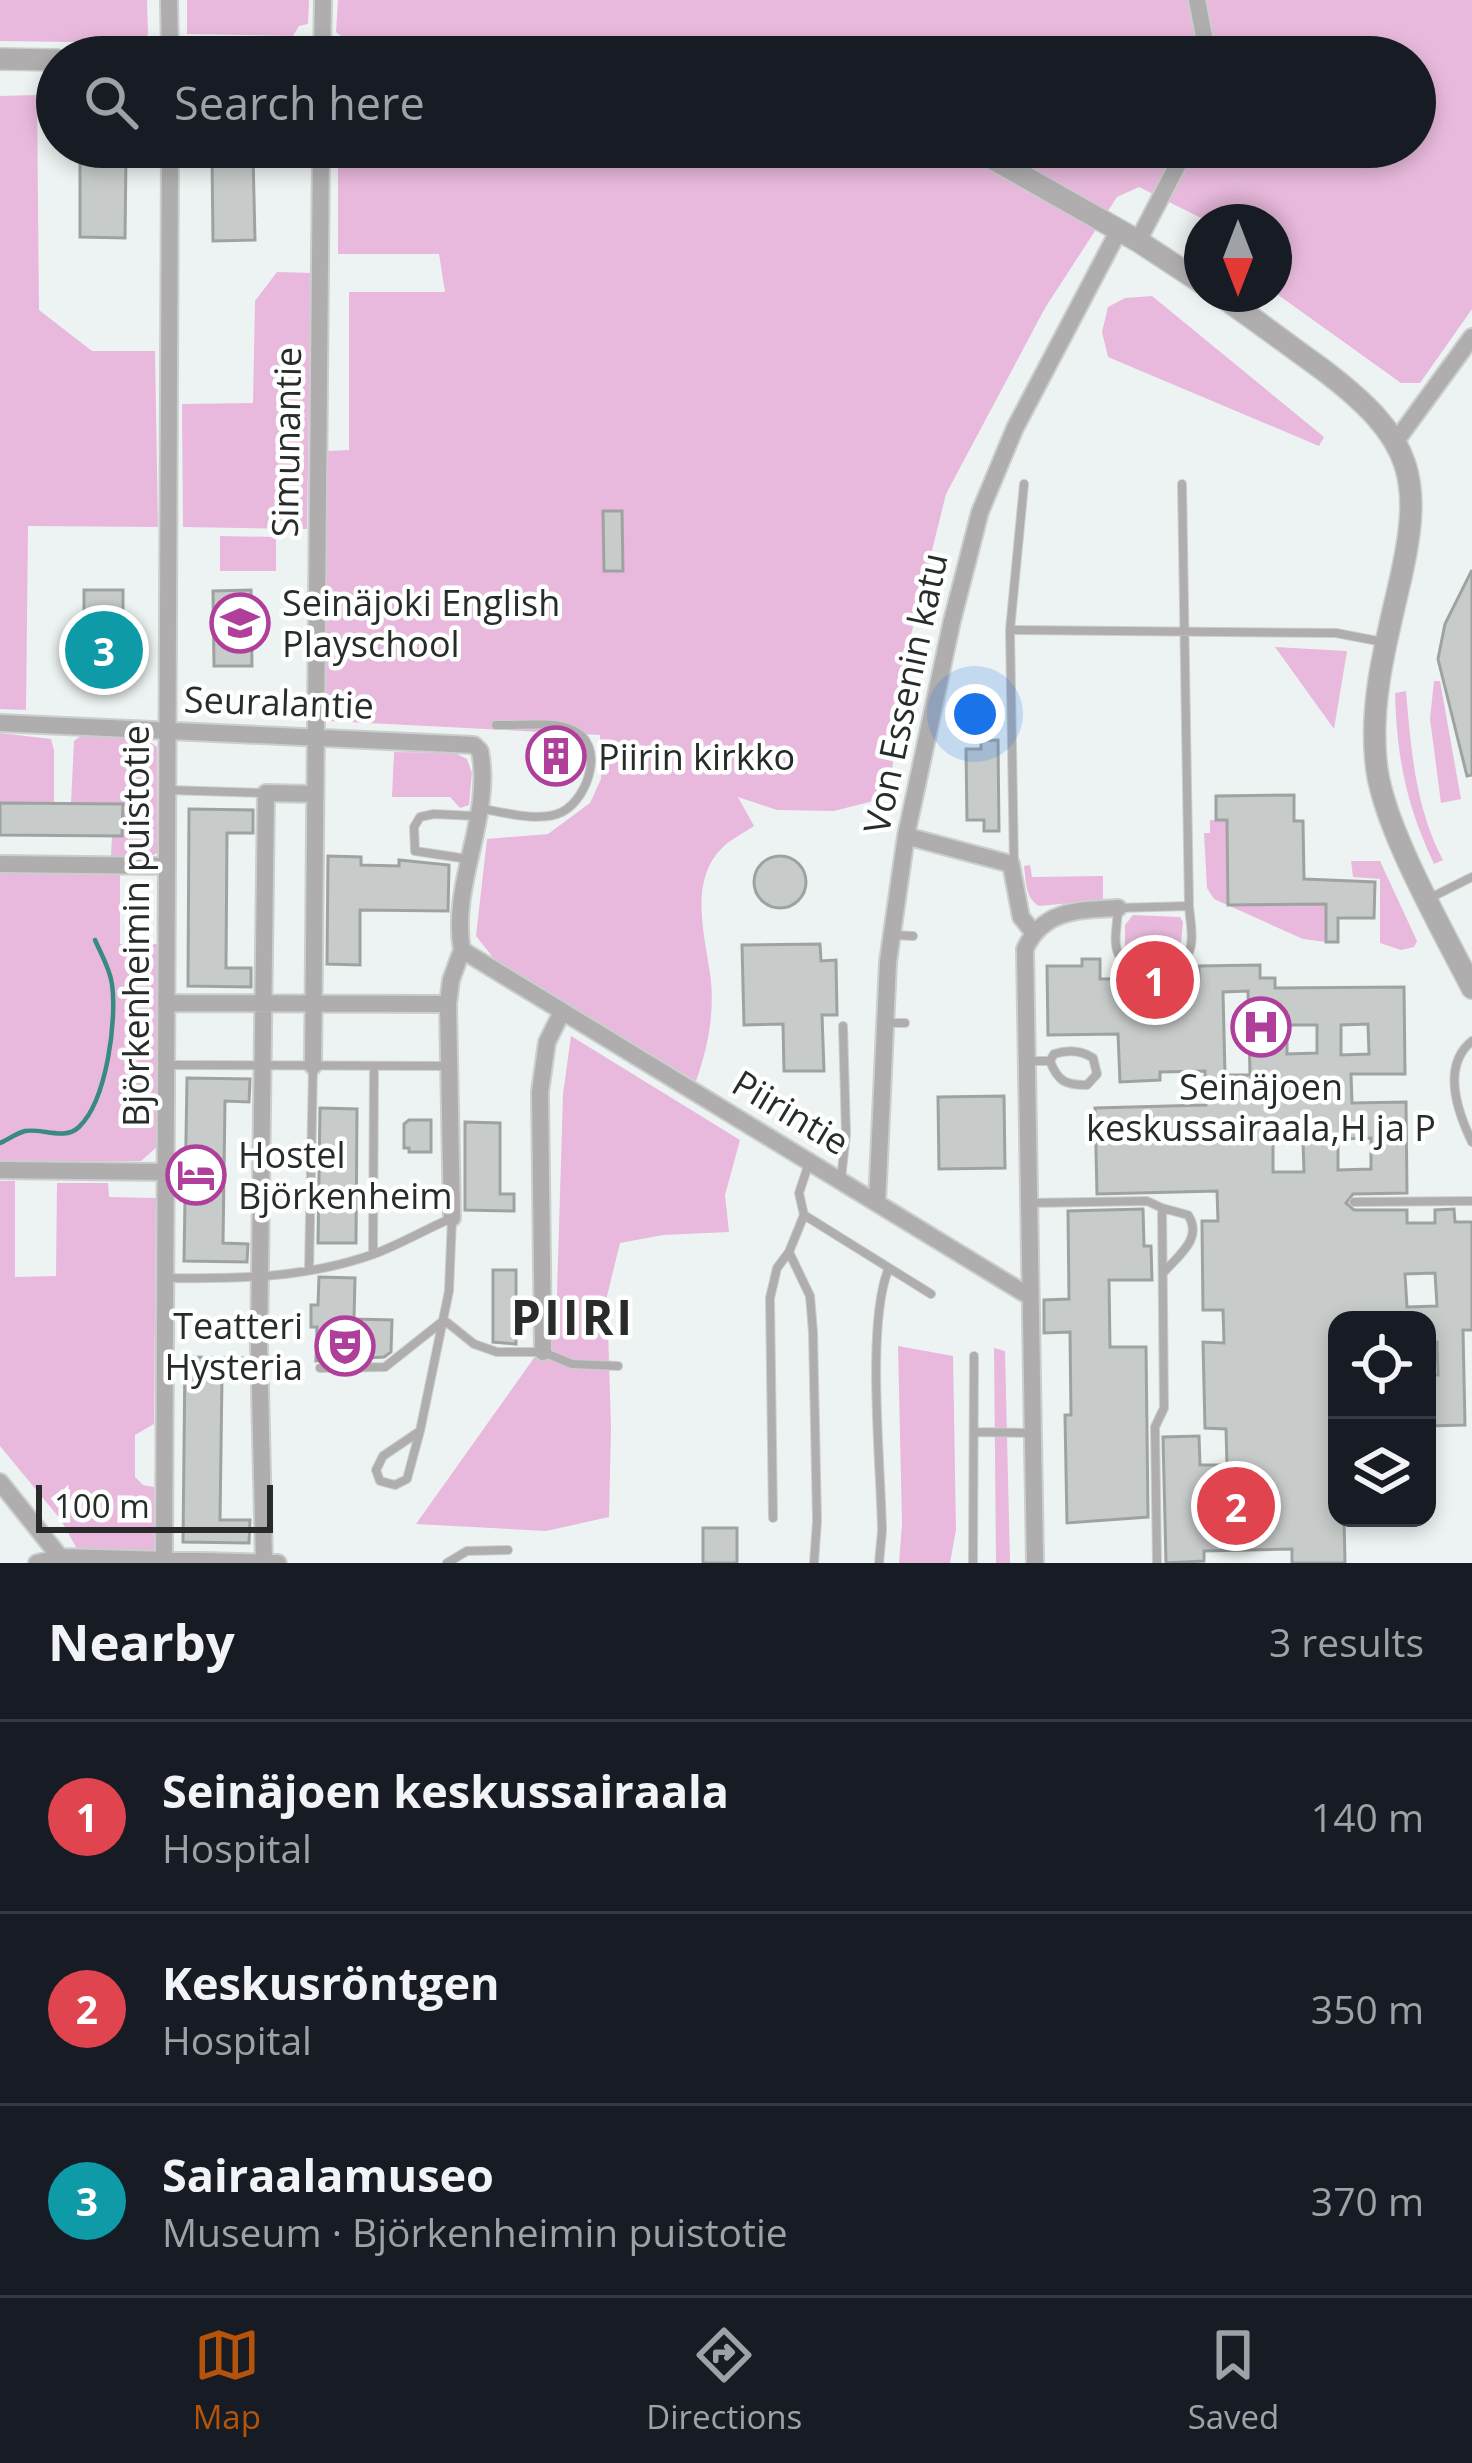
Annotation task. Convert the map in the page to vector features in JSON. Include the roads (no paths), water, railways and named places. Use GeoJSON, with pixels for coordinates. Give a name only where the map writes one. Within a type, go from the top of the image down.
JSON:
{"type":"FeatureCollection","features":[{"type":"Feature","properties":{"kind":"street"},"geometry":{"type":"LineString","coordinates":[[170,0],[170,36]]}},
{"type":"Feature","properties":{"kind":"street"},"geometry":{"type":"LineString","coordinates":[[322,36],[323,0]]}},
{"type":"Feature","properties":{"kind":"street"},"geometry":{"type":"LineString","coordinates":[[1197,0],[1204,36]]}},
{"type":"Feature","properties":{"kind":"street"},"geometry":{"type":"LineString","coordinates":[[0,59],[36,60]]}},
{"type":"Feature","properties":{"kind":"street","name":"Björkenheimin puistotie"},"geometry":{"type":"LineString","coordinates":[[164,1562],[170,168]]}},
{"type":"Feature","properties":{"kind":"street","name":"Simunantie"},"geometry":{"type":"LineString","coordinates":[[313,1066],[321,168]]}},
{"type":"Feature","properties":{"kind":"street"},"geometry":{"type":"LineString","coordinates":[[1009,168],[1184,272]]}},
{"type":"Feature","properties":{"kind":"street","name":"Von Essenin katu"},"geometry":{"type":"LineString","coordinates":[[877,1203],[885,1023],[906,836],[980,512],[1059,338],[1172,168]]}},
{"type":"Feature","properties":{"kind":"street"},"geometry":{"type":"LineString","coordinates":[[1243,312],[1346,388],[1383,420],[1396,441],[1412,512],[1374,709],[1376,765],[1400,838],[1472,988]]}},
{"type":"Feature","properties":{"kind":"street"},"geometry":{"type":"LineString","coordinates":[[1396,441],[1472,337]]}},
{"type":"Feature","properties":{"kind":"street","name":"Seuralantie"},"geometry":{"type":"LineString","coordinates":[[0,723],[459,742],[480,751],[477,812]]}},
{"type":"Feature","properties":{"kind":"street"},"geometry":{"type":"LineString","coordinates":[[37,1563],[271,1562],[260,1279],[266,793],[315,794]]}},
{"type":"Feature","properties":{"kind":"street"},"geometry":{"type":"LineString","coordinates":[[452,1217],[448,1004],[462,950],[468,860],[477,812]]}},
{"type":"Feature","properties":{"kind":"street"},"geometry":{"type":"LineString","coordinates":[[906,836],[1011,865],[1017,904],[1033,932]]}},
{"type":"Feature","properties":{"kind":"street"},"geometry":{"type":"LineString","coordinates":[[0,865],[167,866]]}},
{"type":"Feature","properties":{"kind":"street"},"geometry":{"type":"LineString","coordinates":[[1035,1563],[1025,949],[1033,932],[1051,918],[1071,911],[1118,908]]}},
{"type":"Feature","properties":{"kind":"street","name":"Piirintie"},"geometry":{"type":"LineString","coordinates":[[462,950],[1029,1296]]}},
{"type":"Feature","properties":{"kind":"street"},"geometry":{"type":"LineString","coordinates":[[167,1003],[448,1004]]}},
{"type":"Feature","properties":{"kind":"street"},"geometry":{"type":"LineString","coordinates":[[543,1352],[540,1093],[547,1042],[562,1012]]}},
{"type":"Feature","properties":{"kind":"street"},"geometry":{"type":"LineString","coordinates":[[0,1170],[167,1172]]}},
{"type":"Feature","properties":{"kind":"street"},"geometry":{"type":"LineString","coordinates":[[0,1482],[63,1560]]}},
{"type":"Feature","properties":{"kind":"lane"},"geometry":{"type":"LineString","coordinates":[[1014,872],[1010,630],[1024,484]]}},
{"type":"Feature","properties":{"kind":"lane"},"geometry":{"type":"LineString","coordinates":[[1182,484],[1190,949],[1178,963],[1129,963],[1120,958],[1116,950],[1118,908],[1189,906]]}},
{"type":"Feature","properties":{"kind":"lane"},"geometry":{"type":"LineString","coordinates":[[1010,630],[1336,632],[1385,643]]}},
{"type":"Feature","properties":{"kind":"lane"},"geometry":{"type":"LineString","coordinates":[[1210,630],[1218,644]]}},
{"type":"Feature","properties":{"kind":"lane"},"geometry":{"type":"LineString","coordinates":[[468,860],[416,851],[414,827],[420,817],[477,812],[559,814],[580,797],[590,776],[590,748],[585,738],[568,727],[496,725]]}},
{"type":"Feature","properties":{"kind":"lane"},"geometry":{"type":"LineString","coordinates":[[168,790],[266,793]]}},
{"type":"Feature","properties":{"kind":"lane"},"geometry":{"type":"LineString","coordinates":[[1429,898],[1472,877]]}},
{"type":"Feature","properties":{"kind":"lane"},"geometry":{"type":"LineString","coordinates":[[892,935],[914,936]]}},
{"type":"Feature","properties":{"kind":"lane"},"geometry":{"type":"LineString","coordinates":[[885,1023],[905,1022]]}},
{"type":"Feature","properties":{"kind":"lane"},"geometry":{"type":"LineString","coordinates":[[841,1181],[846,1134],[843,1026]]}},
{"type":"Feature","properties":{"kind":"lane"},"geometry":{"type":"LineString","coordinates":[[1472,1041],[1460,1051],[1455,1067],[1457,1110],[1472,1142]]}},
{"type":"Feature","properties":{"kind":"lane"},"geometry":{"type":"LineString","coordinates":[[1062,1051],[1084,1052],[1093,1058],[1097,1074],[1088,1085],[1066,1085],[1050,1061],[1062,1051]]}},
{"type":"Feature","properties":{"kind":"lane"},"geometry":{"type":"LineString","coordinates":[[1025,1061],[1050,1061]]}},
{"type":"Feature","properties":{"kind":"lane"},"geometry":{"type":"LineString","coordinates":[[168,1065],[450,1066]]}},
{"type":"Feature","properties":{"kind":"lane"},"geometry":{"type":"LineString","coordinates":[[309,1270],[313,1066]]}},
{"type":"Feature","properties":{"kind":"lane"},"geometry":{"type":"LineString","coordinates":[[373,1254],[374,1066]]}},
{"type":"Feature","properties":{"kind":"lane"},"geometry":{"type":"LineString","coordinates":[[773,1518],[770,1298],[777,1268],[804,1215],[799,1193],[810,1162]]}},
{"type":"Feature","properties":{"kind":"lane"},"geometry":{"type":"LineString","coordinates":[[1028,1204],[1147,1201],[1188,1215],[1195,1236],[1163,1273]]}},
{"type":"Feature","properties":{"kind":"lane"},"geometry":{"type":"LineString","coordinates":[[1354,1202],[1472,1202]]}},
{"type":"Feature","properties":{"kind":"lane"},"geometry":{"type":"LineString","coordinates":[[1157,1563],[1155,1427],[1164,1408],[1162,1208]]}},
{"type":"Feature","properties":{"kind":"lane"},"geometry":{"type":"LineString","coordinates":[[804,1215],[931,1294]]}},
{"type":"Feature","properties":{"kind":"lane"},"geometry":{"type":"LineString","coordinates":[[168,1278],[260,1279],[309,1270],[373,1254],[452,1217],[449,1291],[420,1431],[407,1479],[394,1485],[380,1481],[376,1469],[383,1456],[420,1431]]}},
{"type":"Feature","properties":{"kind":"lane"},"geometry":{"type":"LineString","coordinates":[[789,1252],[809,1296],[813,1332],[818,1521],[814,1563]]}},
{"type":"Feature","properties":{"kind":"lane"},"geometry":{"type":"LineString","coordinates":[[879,1563],[878,1331],[881,1290],[888,1270]]}},
{"type":"Feature","properties":{"kind":"lane"},"geometry":{"type":"LineString","coordinates":[[444,1320],[473,1344],[497,1352],[543,1352],[572,1364],[618,1366]]}},
{"type":"Feature","properties":{"kind":"lane"},"geometry":{"type":"LineString","coordinates":[[320,1368],[385,1367],[444,1320]]}},
{"type":"Feature","properties":{"kind":"lane"},"geometry":{"type":"LineString","coordinates":[[974,1356],[974,1563]]}},
{"type":"Feature","properties":{"kind":"lane"},"geometry":{"type":"LineString","coordinates":[[974,1432],[1033,1432]]}},
{"type":"Feature","properties":{"kind":"lane"},"geometry":{"type":"LineString","coordinates":[[447,1563],[467,1551],[508,1550]]}},
{"type":"Feature","properties":{"kind":"waterway"},"geometry":{"type":"LineString","coordinates":[[0,1143],[25,1131],[73,1131],[97,1098],[108,1059],[113,999],[109,973],[95,940]]}},
{"type":"Feature","properties":{"kind":"place","name":"Seinäjoki English Playschool"},"geometry":{"type":"Point","coordinates":[240,623]}},
{"type":"Feature","properties":{"kind":"place","name":"Sairaalamuseo"},"geometry":{"type":"Point","coordinates":[104,650]}},
{"type":"Feature","properties":{"kind":"place","name":"Piirin kirkko"},"geometry":{"type":"Point","coordinates":[556,756]}},
{"type":"Feature","properties":{"kind":"place","name":"Seinäjoen keskussairaala"},"geometry":{"type":"Point","coordinates":[1155,980]}},
{"type":"Feature","properties":{"kind":"place","name":"Seinäjoen keskussairaala,H ja P"},"geometry":{"type":"Point","coordinates":[1261,1027]}},
{"type":"Feature","properties":{"kind":"place","name":"Hostel Björkenheim"},"geometry":{"type":"Point","coordinates":[196,1175]}},
{"type":"Feature","properties":{"kind":"place","name":"Teatteri Hysteria"},"geometry":{"type":"Point","coordinates":[345,1346]}},
{"type":"Feature","properties":{"kind":"place","name":"Keskusröntgen"},"geometry":{"type":"Point","coordinates":[1236,1506]}},
{"type":"Feature","properties":{"kind":"district","name":"PIIRI"},"geometry":{"type":"Point","coordinates":[573,1316]}}]}
